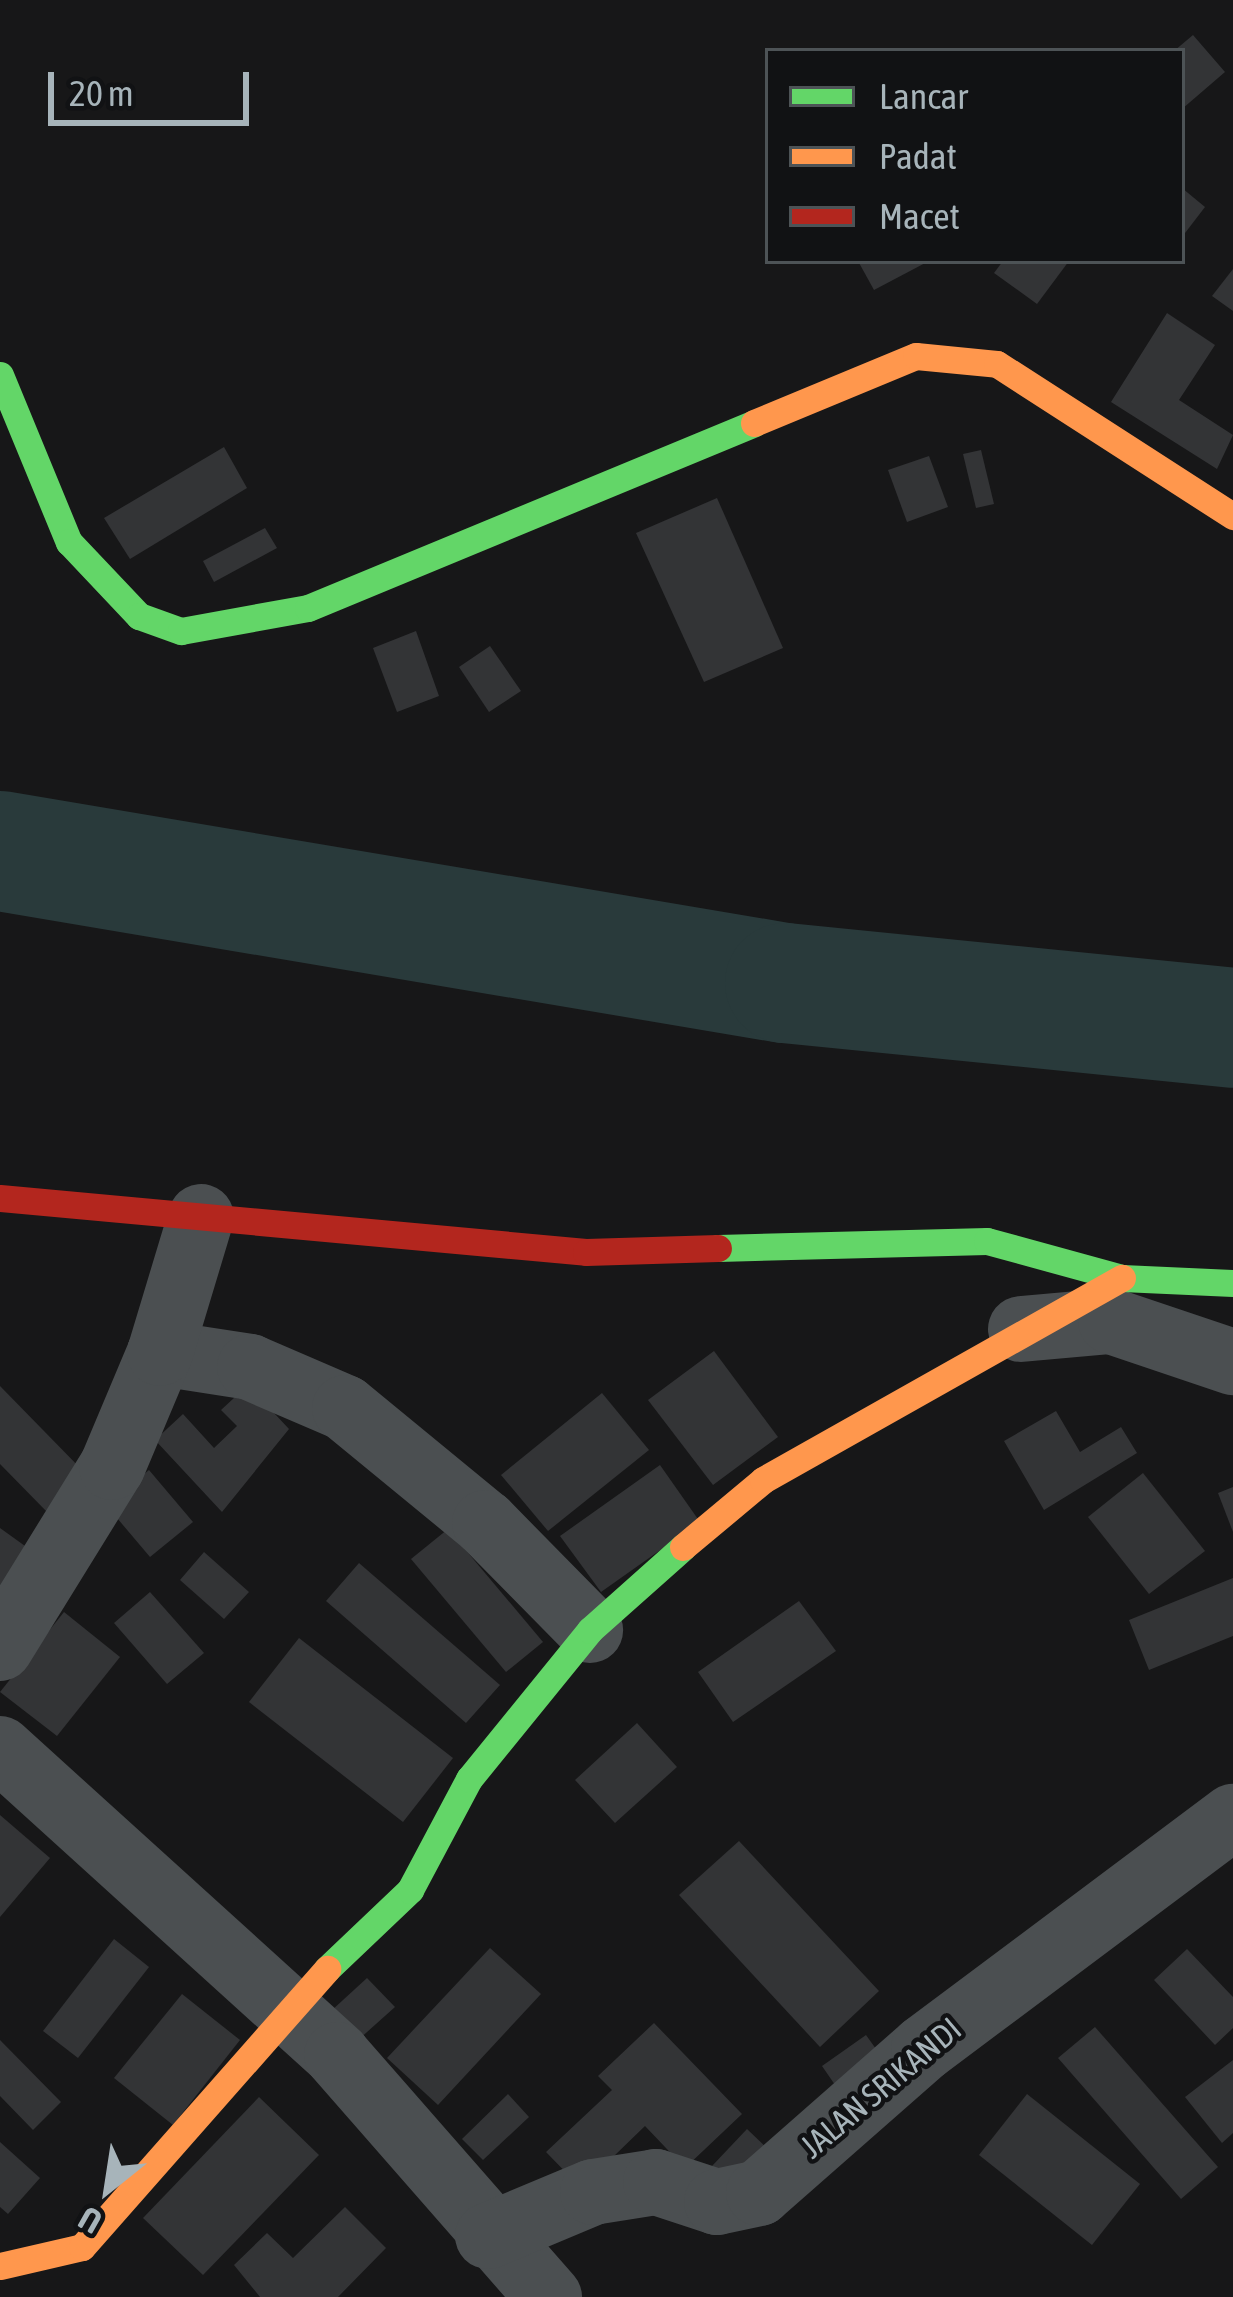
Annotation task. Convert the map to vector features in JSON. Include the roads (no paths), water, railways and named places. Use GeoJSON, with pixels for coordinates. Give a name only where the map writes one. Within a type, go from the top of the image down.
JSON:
{"type":"FeatureCollection","features":[{"type":"Feature","properties":{"kind":"street"},"geometry":{"type":"LineString","coordinates":[[0,376],[69,542],[122,602],[181,631],[308,608],[916,356],[997,364],[1233,516]]}},
{"type":"Feature","properties":{"kind":"street"},"geometry":{"type":"LineString","coordinates":[[0,1198],[586,1252],[987,1241],[1122,1278],[1233,1283]]}},
{"type":"Feature","properties":{"kind":"street"},"geometry":{"type":"LineString","coordinates":[[0,1648],[77,1533],[160,1353],[201,1216]]}},
{"type":"Feature","properties":{"kind":"street"},"geometry":{"type":"LineString","coordinates":[[0,2266],[82,2247],[285,2008],[410,1890],[469,1779],[590,1630],[763,1480],[1018,1330],[1122,1278]]}},
{"type":"Feature","properties":{"kind":"street"},"geometry":{"type":"LineString","coordinates":[[1018,1330],[1111,1321],[1233,1362]]}},
{"type":"Feature","properties":{"kind":"street"},"geometry":{"type":"LineString","coordinates":[[160,1353],[250,1367],[345,1408],[484,1523],[590,1630]]}},
{"type":"Feature","properties":{"kind":"street"},"geometry":{"type":"LineString","coordinates":[[0,1749],[338,2055],[488,2236],[549,2297]]}},
{"type":"Feature","properties":{"kind":"street","name":"JALAN SRIKANDI"},"geometry":{"type":"LineString","coordinates":[[488,2236],[592,2192],[656,2182],[717,2202],[759,2193],[924,2048],[1233,1816]]}},
{"type":"Feature","properties":{"kind":"waterway"},"geometry":{"type":"LineString","coordinates":[[0,851],[785,983],[1233,1028]]}}]}
